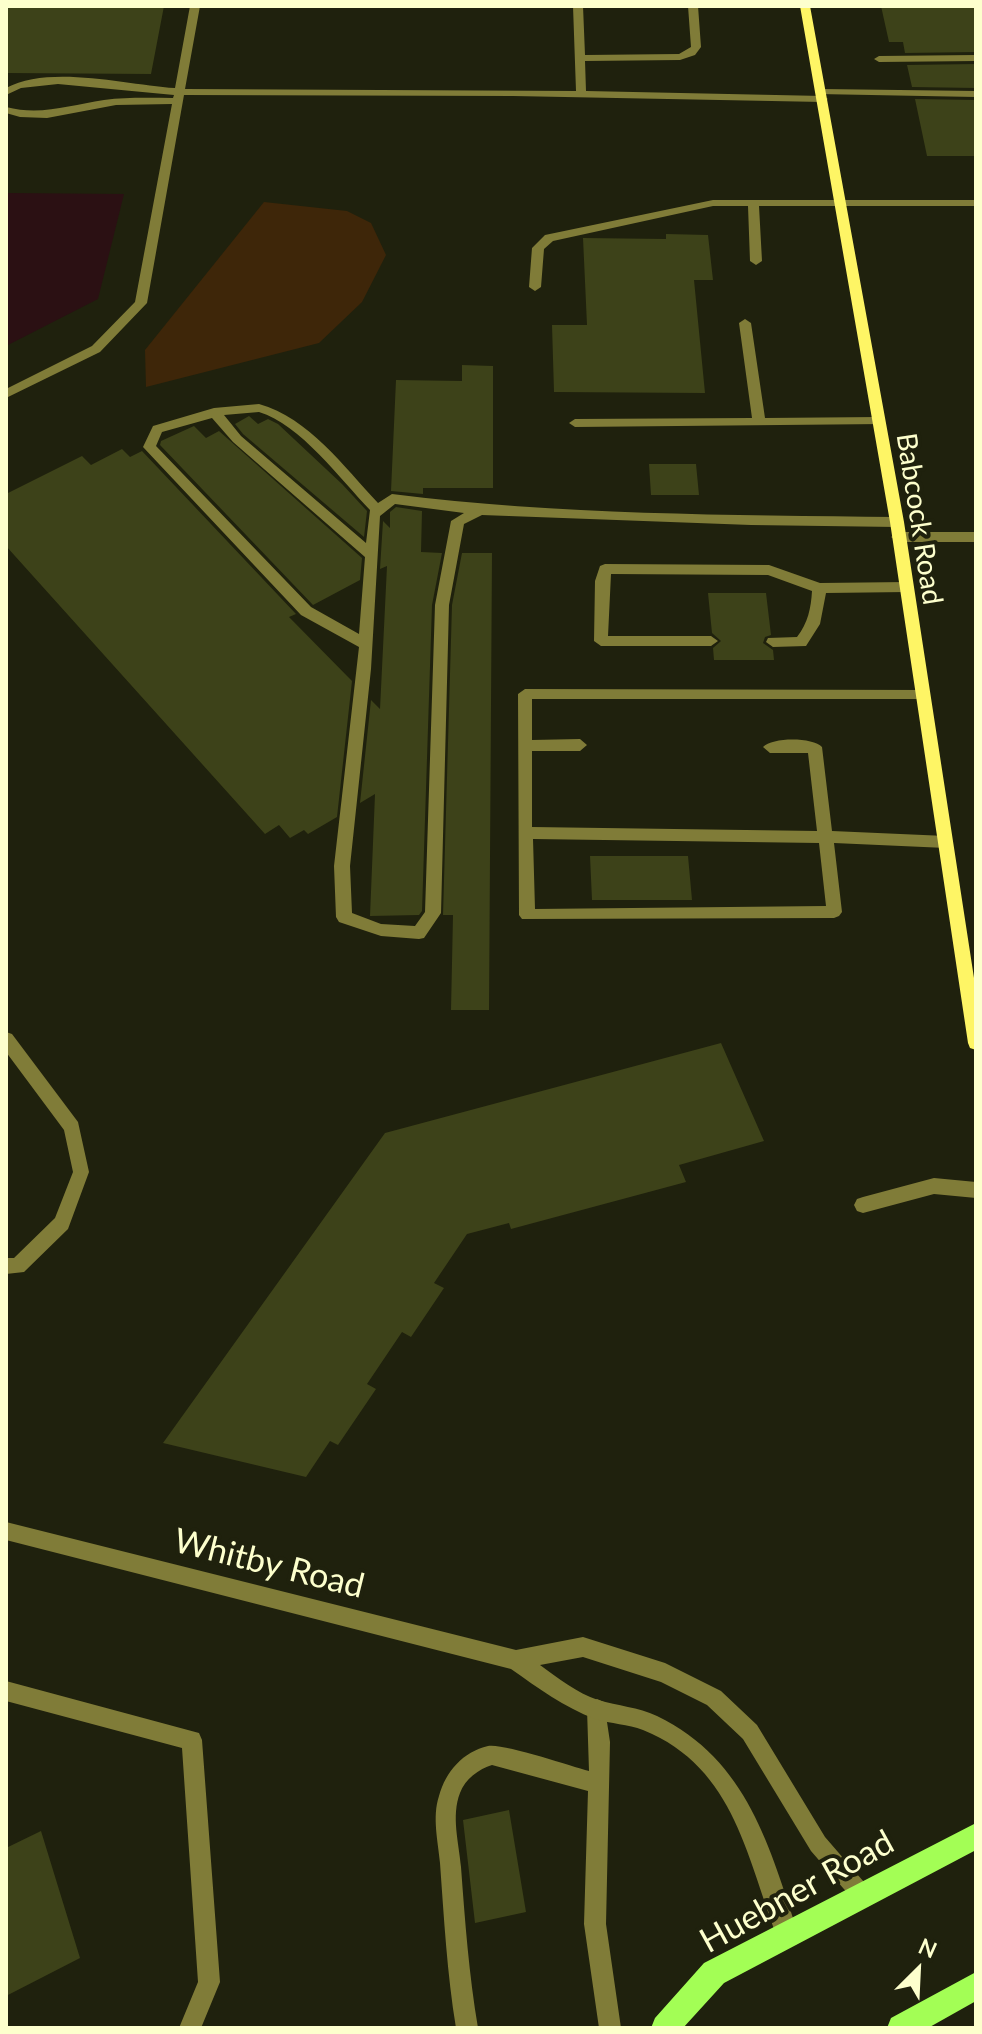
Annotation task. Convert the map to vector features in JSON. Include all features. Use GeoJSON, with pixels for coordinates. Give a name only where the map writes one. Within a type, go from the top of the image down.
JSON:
{"type":"FeatureCollection","features":[{"type":"Feature","properties":{"kind":"main road","name":"Babcock Road"},"geometry":{"type":"LineString","coordinates":[[805,6],[898,529],[975,1032]]}},
{"type":"Feature","properties":{"kind":"main road","name":"Huebner Road"},"geometry":{"type":"LineString","coordinates":[[665,2028],[714,1973],[976,1836]]}},
{"type":"Feature","properties":{"kind":"main road"},"geometry":{"type":"LineString","coordinates":[[901,2028],[976,1986]]}},
{"type":"Feature","properties":{"kind":"street"},"geometry":{"type":"LineString","coordinates":[[6,394],[96,349],[141,303],[195,6]]}},
{"type":"Feature","properties":{"kind":"street"},"geometry":{"type":"LineString","coordinates":[[578,6],[581,93]]}},
{"type":"Feature","properties":{"kind":"street"},"geometry":{"type":"LineString","coordinates":[[580,58],[680,57],[691,53],[696,47],[693,6]]}},
{"type":"Feature","properties":{"kind":"street"},"geometry":{"type":"LineString","coordinates":[[879,59],[976,58]]}},
{"type":"Feature","properties":{"kind":"street"},"geometry":{"type":"LineString","coordinates":[[6,92],[11,87],[33,82],[104,83],[179,96]]}},
{"type":"Feature","properties":{"kind":"street"},"geometry":{"type":"LineString","coordinates":[[6,110],[18,115],[41,115],[115,102],[179,96],[976,94]]}},
{"type":"Feature","properties":{"kind":"street"},"geometry":{"type":"LineString","coordinates":[[535,287],[538,248],[549,238],[713,203],[976,203]]}},
{"type":"Feature","properties":{"kind":"street"},"geometry":{"type":"LineString","coordinates":[[753,203],[756,261]]}},
{"type":"Feature","properties":{"kind":"street"},"geometry":{"type":"LineString","coordinates":[[745,323],[759,422]]}},
{"type":"Feature","properties":{"kind":"street"},"geometry":{"type":"LineString","coordinates":[[365,644],[306,611],[149,447],[157,429],[214,412],[262,408],[288,419],[378,511]]}},
{"type":"Feature","properties":{"kind":"street"},"geometry":{"type":"LineString","coordinates":[[214,412],[237,439],[370,554]]}},
{"type":"Feature","properties":{"kind":"street"},"geometry":{"type":"LineString","coordinates":[[575,423],[879,421]]}},
{"type":"Feature","properties":{"kind":"street"},"geometry":{"type":"LineString","coordinates":[[480,510],[458,521],[442,605],[433,913],[419,933],[381,930],[344,917],[342,866],[365,644],[374,514],[392,499],[480,510],[735,520],[898,529],[976,537]]}},
{"type":"Feature","properties":{"kind":"street"},"geometry":{"type":"LineString","coordinates":[[711,641],[601,641],[605,569],[769,570],[819,588],[907,587]]}},
{"type":"Feature","properties":{"kind":"street"},"geometry":{"type":"LineString","coordinates":[[773,642],[801,642],[816,621],[819,588]]}},
{"type":"Feature","properties":{"kind":"street"},"geometry":{"type":"LineString","coordinates":[[770,747],[815,747],[834,912],[527,915],[525,694],[923,694]]}},
{"type":"Feature","properties":{"kind":"street"},"geometry":{"type":"LineString","coordinates":[[525,746],[580,745]]}},
{"type":"Feature","properties":{"kind":"street"},"geometry":{"type":"LineString","coordinates":[[525,833],[825,837],[946,842]]}},
{"type":"Feature","properties":{"kind":"street"},"geometry":{"type":"LineString","coordinates":[[6,1039],[72,1127],[81,1172],[62,1223],[18,1266],[6,1266]]}},
{"type":"Feature","properties":{"kind":"street"},"geometry":{"type":"LineString","coordinates":[[863,1205],[934,1186],[976,1190]]}},
{"type":"Feature","properties":{"kind":"street","name":"Whitby Road"},"geometry":{"type":"LineString","coordinates":[[6,1531],[516,1660],[558,1690],[597,1709],[649,1722],[683,1740],[712,1763],[732,1791],[750,1827],[788,1936]]}},
{"type":"Feature","properties":{"kind":"street","name":"Whitby Road"},"geometry":{"type":"LineString","coordinates":[[516,1660],[583,1647],[665,1673],[714,1698],[750,1732],[818,1844],[863,1896]]}},
{"type":"Feature","properties":{"kind":"street"},"geometry":{"type":"LineString","coordinates":[[6,1691],[192,1740],[209,1982],[190,2028]]}},
{"type":"Feature","properties":{"kind":"street"},"geometry":{"type":"LineString","coordinates":[[597,1709],[595,1924],[610,2028]]}},
{"type":"Feature","properties":{"kind":"street"},"geometry":{"type":"LineString","coordinates":[[467,2028],[458,1982],[447,1827],[448,1796],[457,1776],[478,1759],[492,1755],[597,1783]]}},
{"type":"Feature","properties":{"kind":"shaded area"},"geometry":{"type":"Polygon","coordinates":[[[6,193],[124,194],[98,299],[6,346],[6,193]]]}},
{"type":"Feature","properties":{"kind":"shaded area"},"geometry":{"type":"Polygon","coordinates":[[[264,202],[347,211],[371,223],[386,255],[362,302],[319,343],[146,387],[145,350],[264,202]]]}},
{"type":"Feature","properties":{"kind":"building"},"geometry":{"type":"Polygon","coordinates":[[[6,6],[164,6],[151,74],[6,73],[6,6]]]}},
{"type":"Feature","properties":{"kind":"building"},"geometry":{"type":"Polygon","coordinates":[[[881,6],[976,6],[976,52],[905,53],[903,42],[889,42],[881,6]]]}},
{"type":"Feature","properties":{"kind":"building"},"geometry":{"type":"Polygon","coordinates":[[[976,64],[976,88],[912,87],[907,65],[976,64]]]}},
{"type":"Feature","properties":{"kind":"building"},"geometry":{"type":"Polygon","coordinates":[[[915,99],[976,100],[976,156],[927,156],[915,99]]]}},
{"type":"Feature","properties":{"kind":"building"},"geometry":{"type":"Polygon","coordinates":[[[666,234],[708,235],[713,280],[694,280],[705,393],[554,392],[552,325],[587,325],[583,238],[666,239],[666,234]]]}},
{"type":"Feature","properties":{"kind":"building"},"geometry":{"type":"Polygon","coordinates":[[[462,365],[493,366],[493,488],[423,488],[423,494],[391,491],[396,380],[462,381],[462,365]]]}},
{"type":"Feature","properties":{"kind":"building"},"geometry":{"type":"Polygon","coordinates":[[[249,416],[258,424],[268,419],[278,424],[342,484],[367,511],[364,537],[243,434],[235,424],[249,416]]]}},
{"type":"Feature","properties":{"kind":"building"},"geometry":{"type":"Polygon","coordinates":[[[194,426],[206,438],[219,431],[362,558],[360,580],[313,605],[160,445],[161,441],[194,426]]]}},
{"type":"Feature","properties":{"kind":"building"},"geometry":{"type":"Polygon","coordinates":[[[122,449],[130,457],[142,451],[296,614],[289,617],[352,681],[337,817],[308,834],[304,830],[290,838],[279,825],[265,834],[6,546],[6,494],[82,456],[91,465],[122,449]]]}},
{"type":"Feature","properties":{"kind":"building"},"geometry":{"type":"Polygon","coordinates":[[[649,464],[696,464],[699,495],[651,495],[649,464]]]}},
{"type":"Feature","properties":{"kind":"building"},"geometry":{"type":"Polygon","coordinates":[[[396,507],[422,511],[421,552],[442,553],[432,605],[422,911],[419,915],[370,916],[375,794],[360,803],[371,700],[380,709],[387,566],[380,569],[383,521],[390,528],[390,512],[396,507]]]}},
{"type":"Feature","properties":{"kind":"building"},"geometry":{"type":"Polygon","coordinates":[[[462,553],[492,553],[489,1010],[451,1010],[453,915],[443,915],[452,605],[462,553]]]}},
{"type":"Feature","properties":{"kind":"building"},"geometry":{"type":"Polygon","coordinates":[[[708,593],[766,593],[771,635],[765,637],[763,643],[773,650],[774,660],[714,660],[713,648],[721,641],[712,633],[708,593]]]}},
{"type":"Feature","properties":{"kind":"building"},"geometry":{"type":"Polygon","coordinates":[[[590,856],[688,856],[692,900],[592,900],[590,856]]]}},
{"type":"Feature","properties":{"kind":"building"},"geometry":{"type":"Polygon","coordinates":[[[721,1043],[764,1141],[679,1165],[686,1182],[511,1229],[509,1223],[467,1234],[434,1283],[444,1288],[411,1337],[402,1332],[367,1384],[376,1389],[338,1445],[330,1441],[306,1477],[163,1443],[385,1133],[721,1043]]]}},
{"type":"Feature","properties":{"kind":"building"},"geometry":{"type":"Polygon","coordinates":[[[509,1810],[526,1912],[475,1923],[463,1820],[509,1810]]]}},
{"type":"Feature","properties":{"kind":"building"},"geometry":{"type":"Polygon","coordinates":[[[41,1831],[80,1958],[6,1996],[6,1848],[41,1831]]]}}]}
